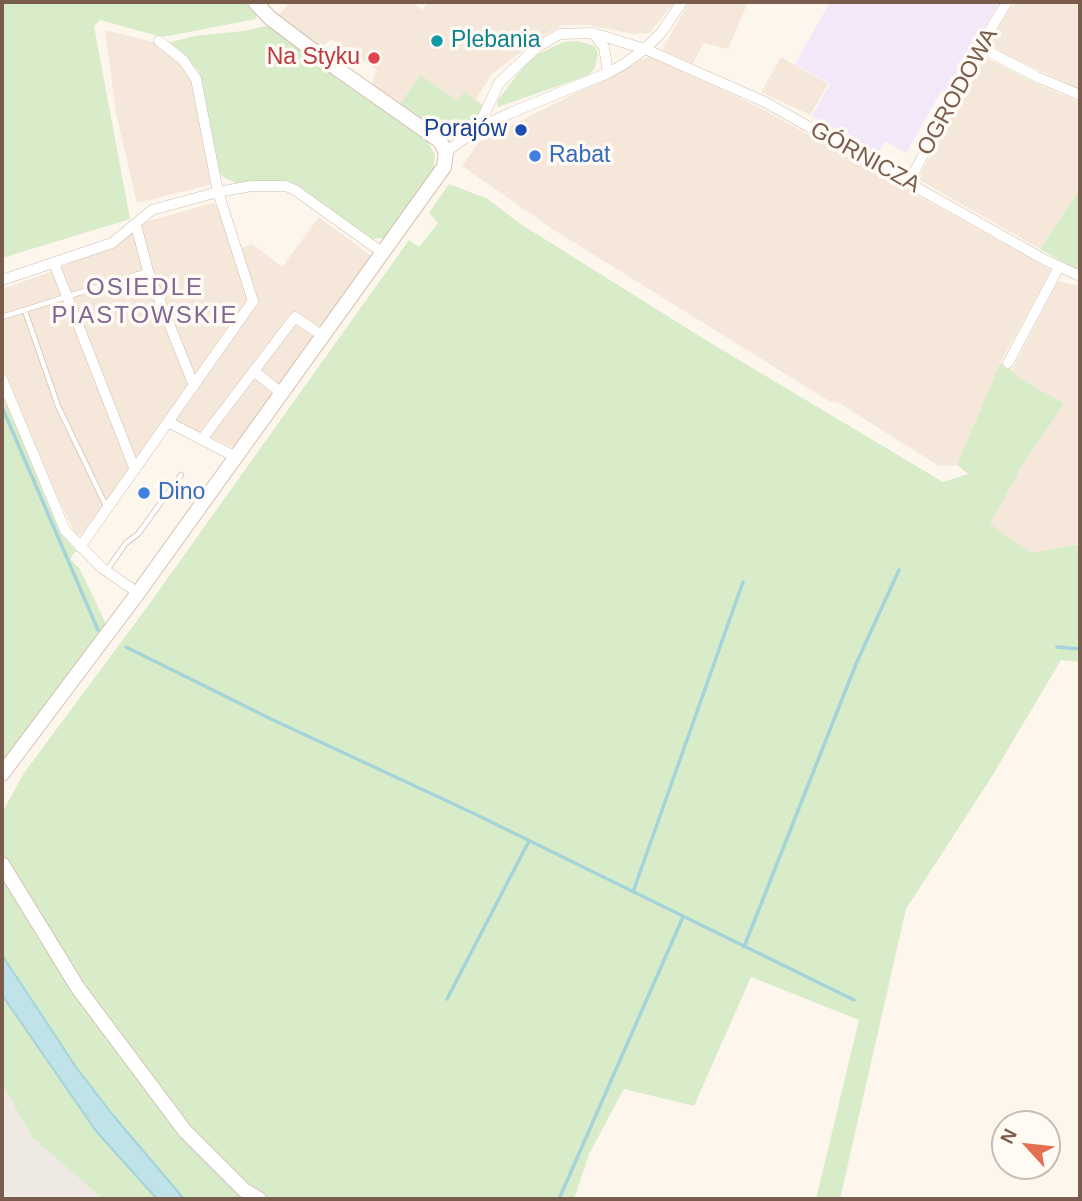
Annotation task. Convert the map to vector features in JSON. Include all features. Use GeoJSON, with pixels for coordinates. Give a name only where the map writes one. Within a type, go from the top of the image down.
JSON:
{"type":"FeatureCollection","features":[{"type":"Feature","properties":{"kind":"street"},"geometry":{"type":"LineString","coordinates":[[2,774],[138,593],[444,167],[444,145],[432,134],[325,60],[270,18],[255,2]]}},
{"type":"Feature","properties":{"kind":"street"},"geometry":{"type":"LineString","coordinates":[[446,152],[477,129],[608,73],[645,49],[661,33],[682,2]]}},
{"type":"Feature","properties":{"kind":"street","name":"OGRODOWA"},"geometry":{"type":"LineString","coordinates":[[909,182],[980,47],[1007,2]]}},
{"type":"Feature","properties":{"kind":"street"},"geometry":{"type":"LineString","coordinates":[[477,129],[499,83],[537,47],[560,34],[593,33],[604,47],[608,73]]}},
{"type":"Feature","properties":{"kind":"street","name":"GÓRNICZA"},"geometry":{"type":"LineString","coordinates":[[593,33],[645,49],[765,102],[1059,267],[1080,276]]}},
{"type":"Feature","properties":{"kind":"street"},"geometry":{"type":"LineString","coordinates":[[80,547],[253,301],[218,192],[196,79],[183,60],[159,41]]}},
{"type":"Feature","properties":{"kind":"street"},"geometry":{"type":"LineString","coordinates":[[980,47],[1037,77],[1080,95]]}},
{"type":"Feature","properties":{"kind":"street"},"geometry":{"type":"LineString","coordinates":[[2,280],[112,243],[152,211],[218,192],[251,186],[286,186],[305,196],[383,253]]}},
{"type":"Feature","properties":{"kind":"street"},"geometry":{"type":"LineString","coordinates":[[136,225],[148,271],[194,386]]}},
{"type":"Feature","properties":{"kind":"street"},"geometry":{"type":"LineString","coordinates":[[54,263],[135,470]]}},
{"type":"Feature","properties":{"kind":"street"},"geometry":{"type":"LineString","coordinates":[[1008,363],[1059,267]]}},
{"type":"Feature","properties":{"kind":"street"},"geometry":{"type":"LineString","coordinates":[[202,439],[295,317],[323,336]]}},
{"type":"Feature","properties":{"kind":"street"},"geometry":{"type":"LineString","coordinates":[[254,372],[281,393]]}},
{"type":"Feature","properties":{"kind":"street"},"geometry":{"type":"LineString","coordinates":[[2,379],[65,530],[107,571],[138,593]]}},
{"type":"Feature","properties":{"kind":"street"},"geometry":{"type":"LineString","coordinates":[[168,422],[236,457]]}},
{"type":"Feature","properties":{"kind":"street"},"geometry":{"type":"LineString","coordinates":[[2,864],[78,988],[185,1131],[244,1190],[259,1199]]}},
{"type":"Feature","properties":{"kind":"lane"},"geometry":{"type":"LineString","coordinates":[[2,317],[148,271]]}},
{"type":"Feature","properties":{"kind":"lane"},"geometry":{"type":"LineString","coordinates":[[25,311],[58,406],[107,509]]}},
{"type":"Feature","properties":{"kind":"lane"},"geometry":{"type":"LineString","coordinates":[[107,571],[181,475]]}},
{"type":"Feature","properties":{"kind":"shaded area"},"geometry":{"type":"Polygon","coordinates":[[[289,2],[411,2],[422,10],[428,2],[675,2],[649,33],[633,34],[588,25],[563,25],[543,35],[492,74],[476,99],[484,106],[465,128],[448,133],[439,132],[371,84],[377,70],[331,39],[321,48],[278,17],[289,2]]]}},
{"type":"Feature","properties":{"kind":"shaded area"},"geometry":{"type":"Polygon","coordinates":[[[689,2],[748,2],[728,49],[703,43],[693,64],[662,50],[689,2]]]}},
{"type":"Feature","properties":{"kind":"shaded area"},"geometry":{"type":"Polygon","coordinates":[[[830,2],[999,2],[948,92],[942,90],[906,153],[885,141],[877,155],[812,116],[830,84],[795,64],[830,2]]]}},
{"type":"Feature","properties":{"kind":"shaded area"},"geometry":{"type":"Polygon","coordinates":[[[1015,2],[1080,2],[1080,89],[1001,53],[990,41],[1015,2]]]}},
{"type":"Feature","properties":{"kind":"shaded area"},"geometry":{"type":"Polygon","coordinates":[[[105,30],[157,43],[194,76],[213,180],[209,185],[137,203],[116,113],[105,30]]]}},
{"type":"Feature","properties":{"kind":"shaded area"},"geometry":{"type":"Polygon","coordinates":[[[649,56],[755,105],[1051,270],[1000,363],[957,465],[939,466],[839,403],[829,401],[554,230],[462,166],[479,142],[649,56]]]}},
{"type":"Feature","properties":{"kind":"shaded area"},"geometry":{"type":"Polygon","coordinates":[[[781,57],[828,84],[810,115],[761,92],[781,57]]]}},
{"type":"Feature","properties":{"kind":"shaded area"},"geometry":{"type":"Polygon","coordinates":[[[986,58],[1080,102],[1080,188],[1040,249],[918,179],[980,61],[986,58]]]}},
{"type":"Feature","properties":{"kind":"shaded area"},"geometry":{"type":"Polygon","coordinates":[[[213,203],[219,207],[233,251],[252,244],[282,267],[319,217],[374,258],[234,448],[166,417],[83,534],[76,535],[32,445],[2,367],[2,289],[59,269],[148,221],[213,203]]]}},
{"type":"Feature","properties":{"kind":"shaded area"},"geometry":{"type":"Polygon","coordinates":[[[1058,281],[1080,286],[1080,544],[1031,553],[989,524],[1023,464],[1063,404],[1019,378],[1012,370],[1058,281]]]}},
{"type":"Feature","properties":{"kind":"shaded area"},"geometry":{"type":"Polygon","coordinates":[[[2,1084],[34,1138],[103,1199],[2,1199],[2,1084]]]}},
{"type":"Feature","properties":{"kind":"green space"},"geometry":{"type":"Polygon","coordinates":[[[2,2],[246,2],[256,12],[256,19],[168,36],[158,36],[100,20],[94,26],[130,219],[2,258],[2,2]]]}},
{"type":"Feature","properties":{"kind":"green space"},"geometry":{"type":"Polygon","coordinates":[[[265,26],[272,28],[428,142],[435,155],[429,180],[391,233],[384,238],[372,239],[301,188],[287,181],[238,184],[223,177],[218,170],[199,71],[168,43],[194,36],[265,26]]]}},
{"type":"Feature","properties":{"kind":"green space"},"geometry":{"type":"Polygon","coordinates":[[[578,41],[595,46],[598,54],[595,67],[589,75],[498,107],[497,101],[525,65],[538,54],[563,42],[578,41]]]}},
{"type":"Feature","properties":{"kind":"green space"},"geometry":{"type":"Polygon","coordinates":[[[420,75],[458,101],[465,91],[484,108],[465,128],[457,132],[439,132],[399,106],[420,75]]]}},
{"type":"Feature","properties":{"kind":"green space"},"geometry":{"type":"Polygon","coordinates":[[[449,184],[488,199],[519,223],[704,339],[943,482],[968,474],[957,465],[1000,363],[1019,378],[1064,404],[1023,464],[990,524],[1031,553],[1080,544],[1080,662],[1061,660],[989,781],[906,909],[840,1199],[816,1199],[859,1020],[751,977],[694,1106],[624,1089],[589,1154],[574,1199],[184,1199],[76,1067],[2,955],[3,811],[24,773],[150,603],[409,240],[419,247],[438,223],[429,213],[449,184]]]}},
{"type":"Feature","properties":{"kind":"green space"},"geometry":{"type":"Polygon","coordinates":[[[1080,188],[1080,272],[1040,249],[1080,188]]]}},
{"type":"Feature","properties":{"kind":"green space"},"geometry":{"type":"Polygon","coordinates":[[[2,394],[64,537],[76,551],[70,559],[80,569],[106,624],[2,771],[2,394]]]}},
{"type":"Feature","properties":{"kind":"green space"},"geometry":{"type":"Polygon","coordinates":[[[2,995],[96,1131],[157,1199],[103,1199],[33,1138],[2,1084],[2,995]]]}},
{"type":"Feature","properties":{"kind":"water"},"geometry":{"type":"Polygon","coordinates":[[[2,955],[76,1067],[184,1199],[157,1199],[96,1131],[2,995],[2,955]]]}},
{"type":"Feature","properties":{"kind":"waterway"},"geometry":{"type":"LineString","coordinates":[[2,407],[98,630]]}},
{"type":"Feature","properties":{"kind":"waterway"},"geometry":{"type":"LineString","coordinates":[[744,947],[856,664],[899,570]]}},
{"type":"Feature","properties":{"kind":"waterway"},"geometry":{"type":"LineString","coordinates":[[633,892],[743,582]]}},
{"type":"Feature","properties":{"kind":"waterway"},"geometry":{"type":"LineString","coordinates":[[126,647],[854,1000]]}},
{"type":"Feature","properties":{"kind":"waterway"},"geometry":{"type":"LineString","coordinates":[[1057,647],[1080,649]]}},
{"type":"Feature","properties":{"kind":"waterway"},"geometry":{"type":"LineString","coordinates":[[447,999],[529,841]]}},
{"type":"Feature","properties":{"kind":"waterway"},"geometry":{"type":"LineString","coordinates":[[559,1199],[683,917]]}},
{"type":"Feature","properties":{"kind":"place","name":"Plebania"},"geometry":{"type":"Point","coordinates":[437,41]}},
{"type":"Feature","properties":{"kind":"place","name":"Na Styku"},"geometry":{"type":"Point","coordinates":[374,58]}},
{"type":"Feature","properties":{"kind":"place","name":"Porajów"},"geometry":{"type":"Point","coordinates":[521,130]}},
{"type":"Feature","properties":{"kind":"place","name":"Rabat"},"geometry":{"type":"Point","coordinates":[535,156]}},
{"type":"Feature","properties":{"kind":"place","name":"Dino"},"geometry":{"type":"Point","coordinates":[144,493]}},
{"type":"Feature","properties":{"kind":"district","name":"OSIEDLE PIASTOWSKIE"},"geometry":{"type":"Point","coordinates":[145,302]}}]}
